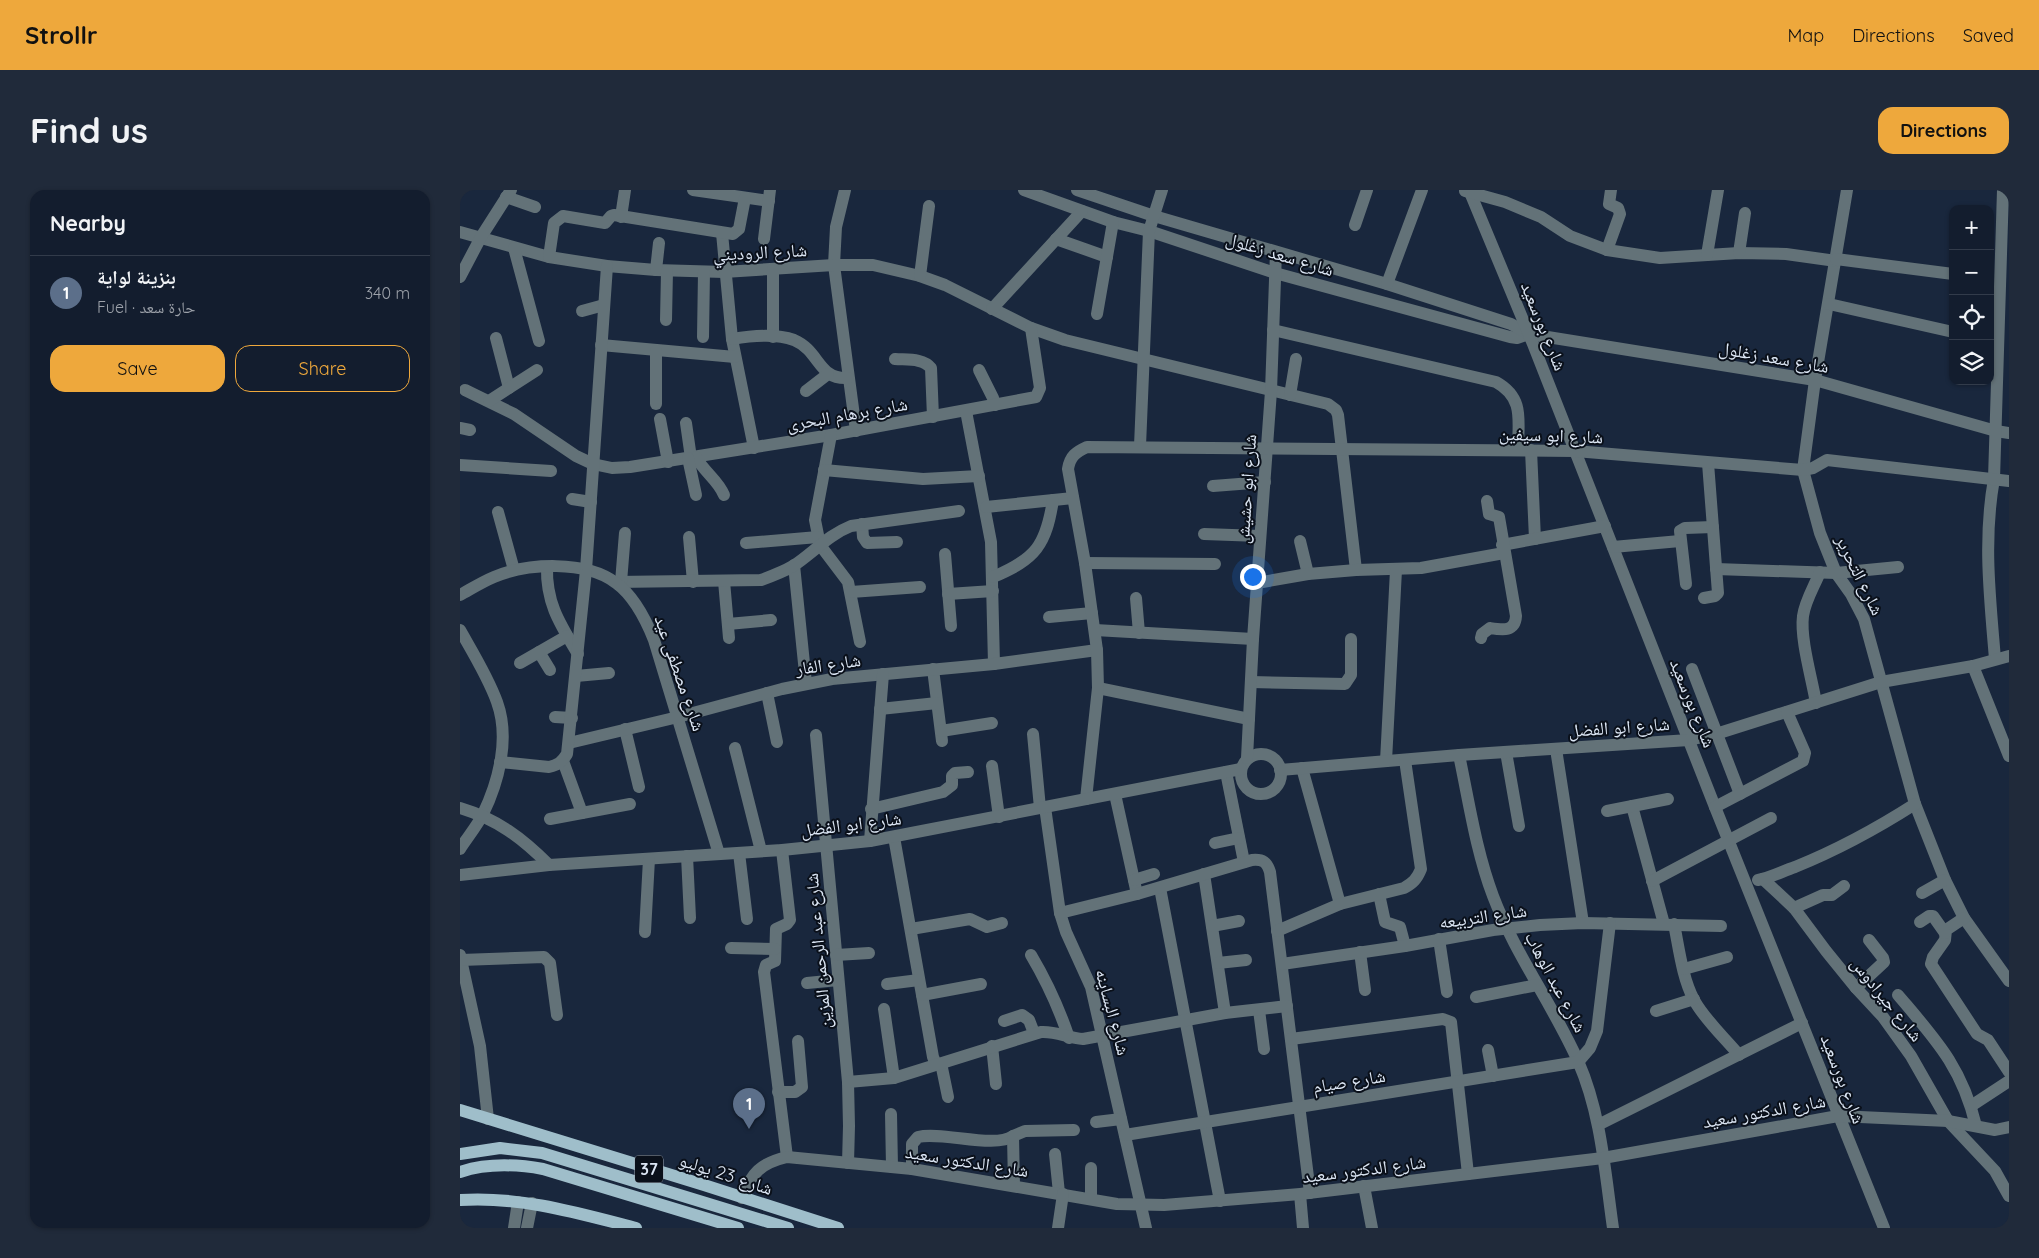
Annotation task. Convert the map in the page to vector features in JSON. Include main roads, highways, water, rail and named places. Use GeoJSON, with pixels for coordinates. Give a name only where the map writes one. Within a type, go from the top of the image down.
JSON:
{"type":"FeatureCollection","features":[{"type":"Feature","properties":{"kind":"main road","name":"شارع 23 يوليو"},"geometry":{"type":"LineString","coordinates":[[460,1110],[838,1228]]}},
{"type":"Feature","properties":{"kind":"main road"},"geometry":{"type":"LineString","coordinates":[[460,1154],[500,1148],[542,1153],[788,1228]]}},
{"type":"Feature","properties":{"kind":"main road"},"geometry":{"type":"LineString","coordinates":[[460,1172],[482,1166],[502,1164],[523,1165],[543,1169],[738,1228]]}},
{"type":"Feature","properties":{"kind":"main road"},"geometry":{"type":"LineString","coordinates":[[460,1200],[532,1203],[605,1224],[636,1228]]}},
{"type":"Feature","properties":{"kind":"place","name":"بنزينة لواية"},"geometry":{"type":"Point","coordinates":[749,1129]}}]}
